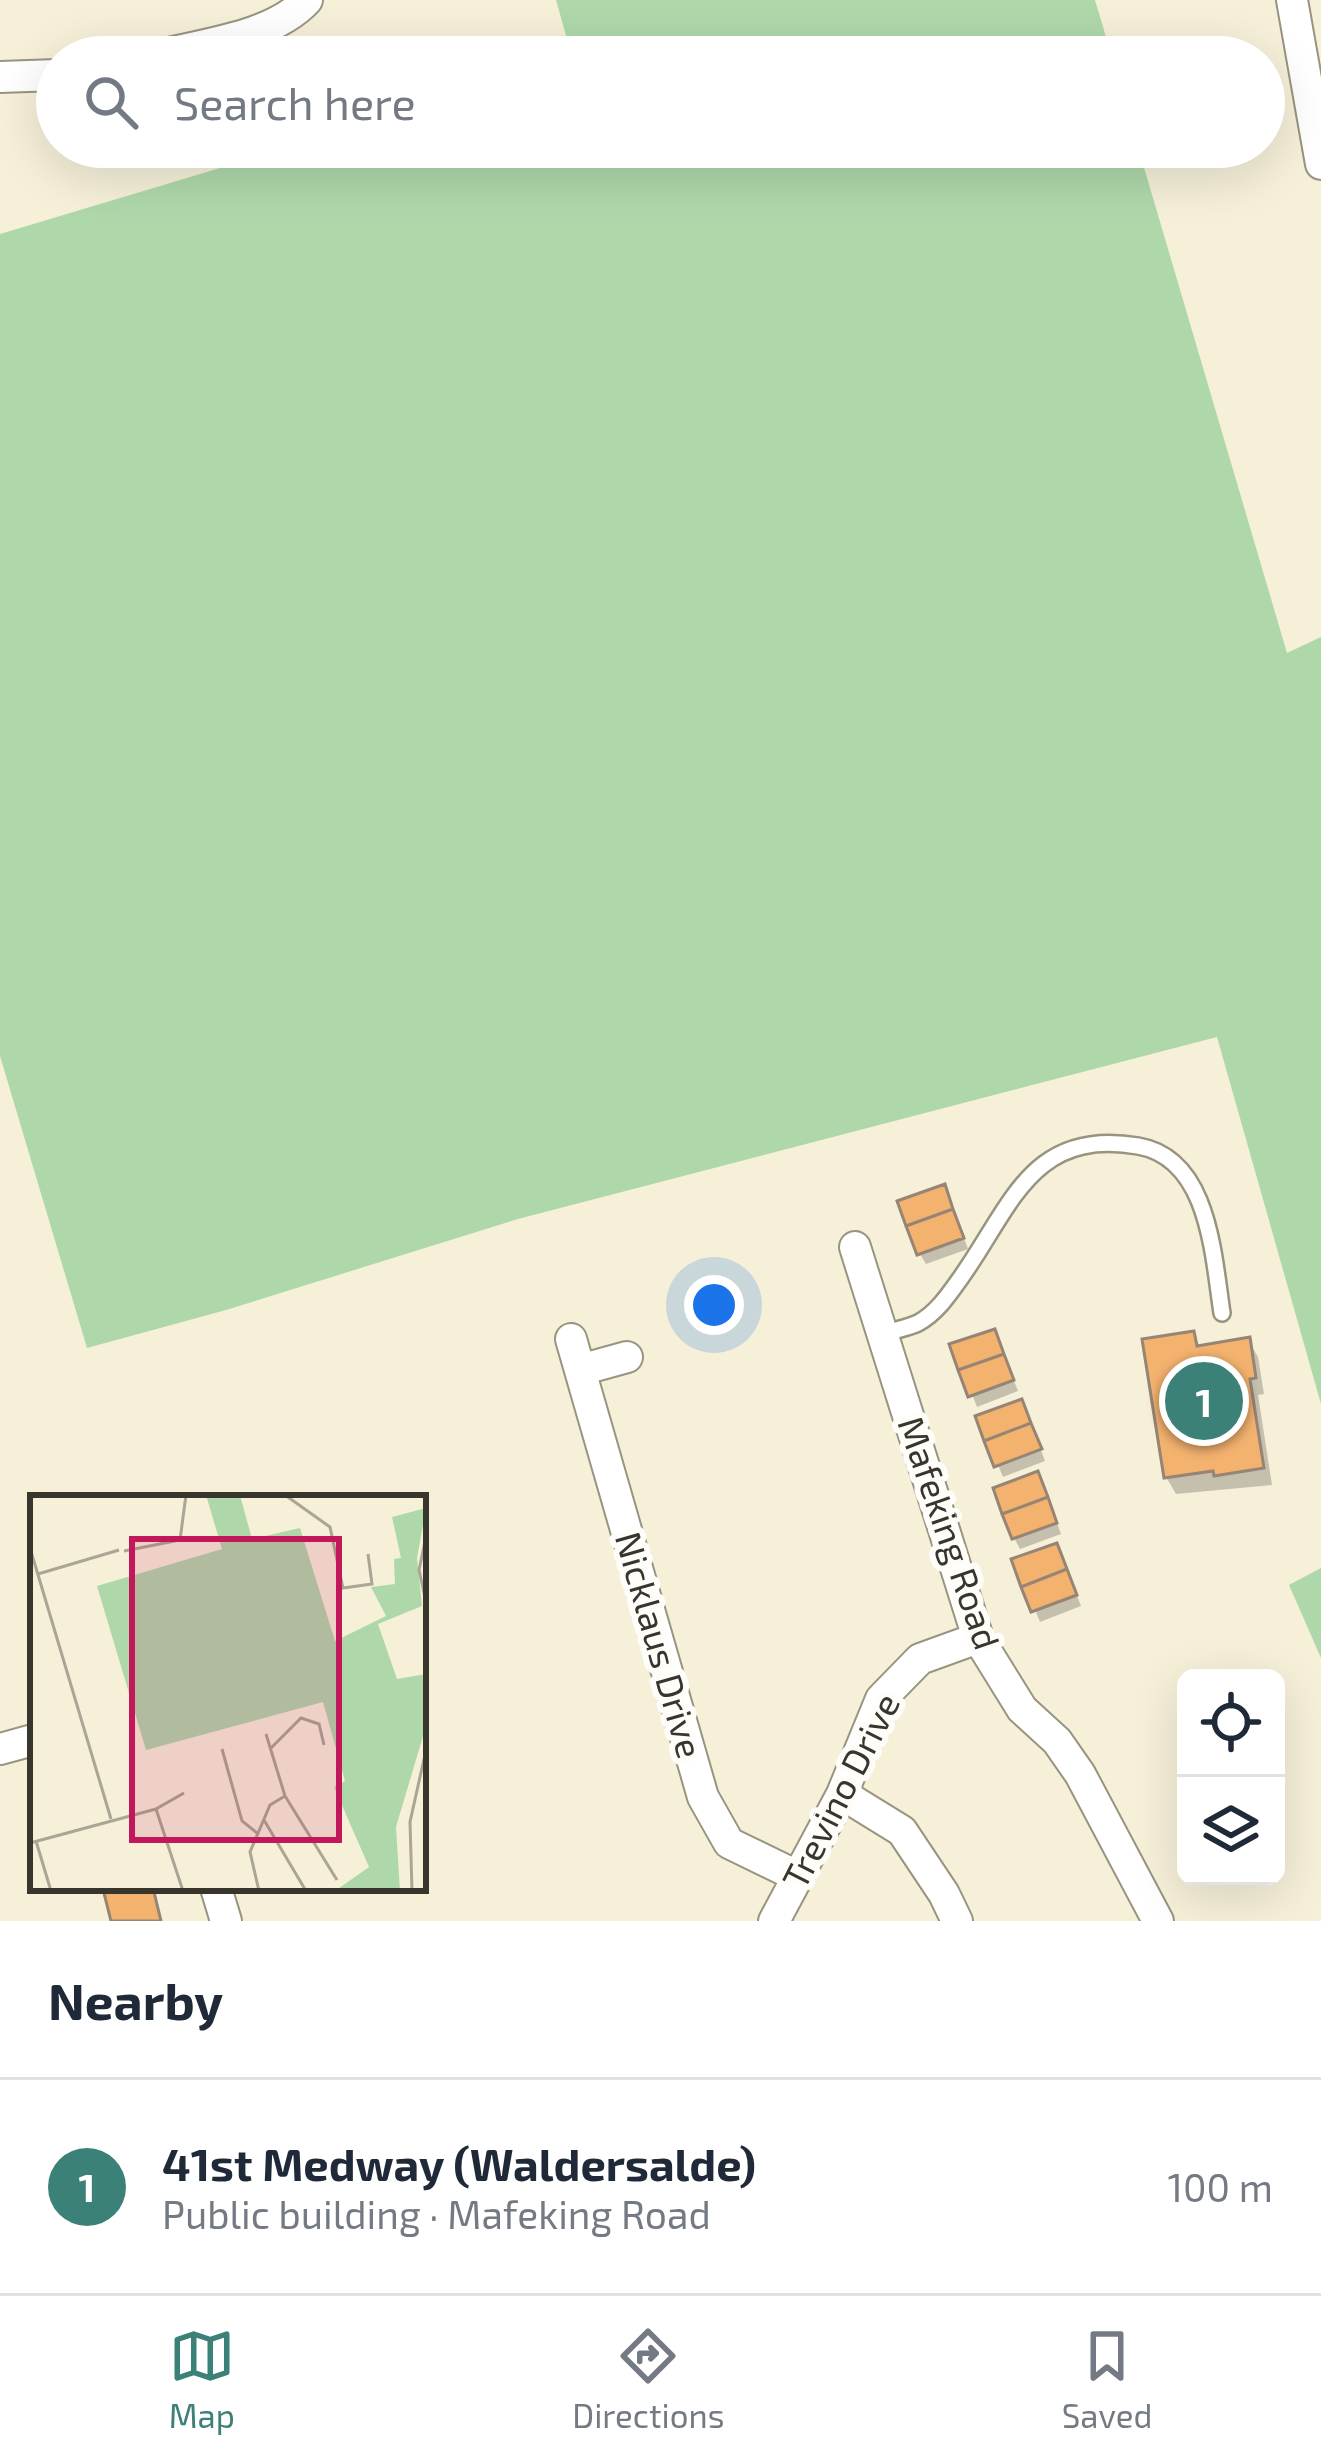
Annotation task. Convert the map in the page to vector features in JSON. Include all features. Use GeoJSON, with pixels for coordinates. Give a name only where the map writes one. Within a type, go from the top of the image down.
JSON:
{"type":"FeatureCollection","features":[{"type":"Feature","properties":{"kind":"street"},"geometry":{"type":"LineString","coordinates":[[233,36],[284,18],[307,0]]}},
{"type":"Feature","properties":{"kind":"street"},"geometry":{"type":"LineString","coordinates":[[1292,0],[1321,164]]}},
{"type":"Feature","properties":{"kind":"street"},"geometry":{"type":"LineString","coordinates":[[0,76],[36,75]]}},
{"type":"Feature","properties":{"kind":"street","name":"Mafeking Road"},"geometry":{"type":"LineString","coordinates":[[855,1247],[978,1638],[1022,1709],[1057,1742],[1080,1774],[1158,1921]]}},
{"type":"Feature","properties":{"kind":"street","name":"Nicklaus Drive"},"geometry":{"type":"LineString","coordinates":[[571,1339],[703,1797],[729,1843],[797,1876]]}},
{"type":"Feature","properties":{"kind":"street"},"geometry":{"type":"LineString","coordinates":[[580,1370],[627,1358]]}},
{"type":"Feature","properties":{"kind":"street","name":"Trevino Drive"},"geometry":{"type":"LineString","coordinates":[[775,1921],[842,1794],[881,1699],[920,1659],[978,1638]]}},
{"type":"Feature","properties":{"kind":"street"},"geometry":{"type":"LineString","coordinates":[[0,1749],[30,1741]]}},
{"type":"Feature","properties":{"kind":"street"},"geometry":{"type":"LineString","coordinates":[[842,1794],[902,1831],[957,1921]]}},
{"type":"Feature","properties":{"kind":"street"},"geometry":{"type":"LineString","coordinates":[[217,1891],[226,1921]]}},
{"type":"Feature","properties":{"kind":"lane"},"geometry":{"type":"LineString","coordinates":[[883,1334],[920,1322],[946,1300],[1000,1212],[1036,1165],[1078,1144],[1118,1142],[1160,1150],[1193,1183],[1212,1245],[1222,1313]]}},
{"type":"Feature","properties":{"kind":"green space"},"geometry":{"type":"Polygon","coordinates":[[[556,0],[1095,0],[1106,36],[566,36],[556,0]]]}},
{"type":"Feature","properties":{"kind":"green space"},"geometry":{"type":"Polygon","coordinates":[[[220,168],[1144,168],[1287,653],[1321,637],[1321,1404],[1217,1037],[518,1219],[87,1348],[0,1056],[0,234],[220,168]]]}},
{"type":"Feature","properties":{"kind":"green space"},"geometry":{"type":"Polygon","coordinates":[[[1321,1568],[1321,1658],[1289,1585],[1321,1568]]]}},
{"type":"Feature","properties":{"kind":"building"},"geometry":{"type":"Polygon","coordinates":[[[945,1184],[953,1209],[906,1226],[897,1201],[945,1184]]]}},
{"type":"Feature","properties":{"kind":"building"},"geometry":{"type":"Polygon","coordinates":[[[953,1209],[964,1238],[917,1255],[906,1226],[953,1209]]]}},
{"type":"Feature","properties":{"kind":"building"},"geometry":{"type":"Polygon","coordinates":[[[995,1329],[1004,1354],[958,1370],[949,1344],[995,1329]]]}},
{"type":"Feature","properties":{"kind":"building"},"geometry":{"type":"Polygon","coordinates":[[[1194,1331],[1197,1346],[1250,1337],[1256,1378],[1250,1379],[1264,1468],[1164,1478],[1142,1339],[1194,1331]]]}},
{"type":"Feature","properties":{"kind":"building"},"geometry":{"type":"Polygon","coordinates":[[[1004,1354],[1014,1380],[968,1397],[958,1370],[1004,1354]]]}},
{"type":"Feature","properties":{"kind":"building"},"geometry":{"type":"Polygon","coordinates":[[[1022,1399],[1031,1423],[984,1441],[975,1416],[1022,1399]]]}},
{"type":"Feature","properties":{"kind":"building"},"geometry":{"type":"Polygon","coordinates":[[[1031,1423],[1042,1449],[994,1467],[984,1441],[1031,1423]]]}},
{"type":"Feature","properties":{"kind":"building"},"geometry":{"type":"Polygon","coordinates":[[[1038,1471],[1048,1497],[1002,1514],[993,1488],[1038,1471]]]}},
{"type":"Feature","properties":{"kind":"building"},"geometry":{"type":"Polygon","coordinates":[[[1048,1497],[1057,1523],[1012,1539],[1002,1514],[1048,1497]]]}},
{"type":"Feature","properties":{"kind":"building"},"geometry":{"type":"Polygon","coordinates":[[[1057,1543],[1067,1569],[1021,1587],[1011,1559],[1057,1543]]]}},
{"type":"Feature","properties":{"kind":"building"},"geometry":{"type":"Polygon","coordinates":[[[1067,1569],[1077,1595],[1031,1612],[1021,1587],[1067,1569]]]}},
{"type":"Feature","properties":{"kind":"building"},"geometry":{"type":"Polygon","coordinates":[[[154,1891],[161,1921],[111,1921],[104,1893],[154,1891]]]}},
{"type":"Feature","properties":{"kind":"place","name":"41st Medway (Waldersalde)"},"geometry":{"type":"Point","coordinates":[1204,1401]}}]}
